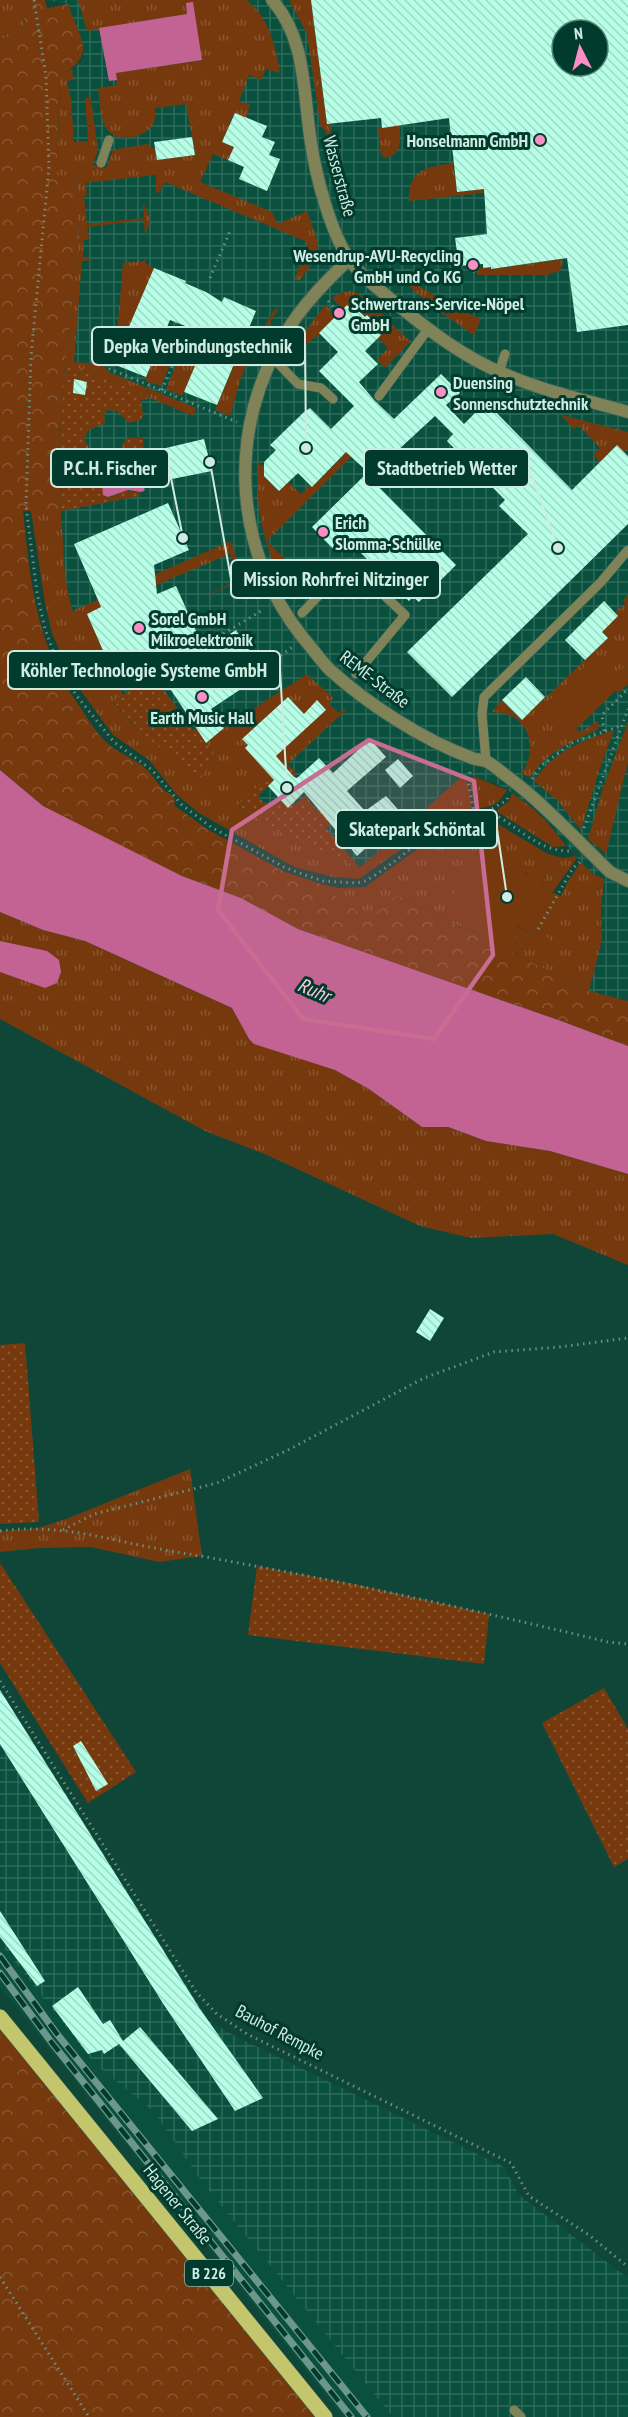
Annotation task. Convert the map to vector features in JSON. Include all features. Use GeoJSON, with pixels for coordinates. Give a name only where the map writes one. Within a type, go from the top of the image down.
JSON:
{"type":"FeatureCollection","features":[{"type":"Feature","properties":{"kind":"main road","name":"Hagener Straße"},"geometry":{"type":"LineString","coordinates":[[0,2017],[325,2417]]}},
{"type":"Feature","properties":{"kind":"street","name":"Wasserstraße"},"geometry":{"type":"LineString","coordinates":[[272,0],[287,19],[293,32],[300,57],[310,141],[320,187],[349,259],[380,290],[428,329],[463,352],[500,372],[565,396],[628,412]]}},
{"type":"Feature","properties":{"kind":"street","name":"REME-Straße"},"geometry":{"type":"LineString","coordinates":[[349,259],[294,319],[272,357],[258,390],[249,427],[244,455],[245,488],[253,538],[275,597],[288,619],[328,668],[368,701],[419,732],[479,760],[518,785],[610,872],[628,881]]}},
{"type":"Feature","properties":{"kind":"lane"},"geometry":{"type":"LineString","coordinates":[[101,164],[109,140]]}},
{"type":"Feature","properties":{"kind":"lane"},"geometry":{"type":"LineString","coordinates":[[379,396],[428,329]]}},
{"type":"Feature","properties":{"kind":"lane"},"geometry":{"type":"LineString","coordinates":[[500,372],[505,354]]}},
{"type":"Feature","properties":{"kind":"lane"},"geometry":{"type":"LineString","coordinates":[[272,357],[298,384],[321,388],[333,399]]}},
{"type":"Feature","properties":{"kind":"lane"},"geometry":{"type":"LineString","coordinates":[[479,760],[484,697],[601,582],[628,550]]}},
{"type":"Feature","properties":{"kind":"lane"},"geometry":{"type":"LineString","coordinates":[[302,613],[350,563],[405,615],[356,674]]}},
{"type":"Feature","properties":{"kind":"path"},"geometry":{"type":"LineString","coordinates":[[34,0],[46,76],[49,167],[31,356],[26,506],[37,593],[45,629],[57,662],[76,695],[114,742],[152,770],[182,805],[211,827],[284,867],[322,880],[357,884],[365,881],[452,820],[474,812],[486,812],[501,818],[540,845],[556,851],[570,851],[579,843],[628,709]]}},
{"type":"Feature","properties":{"kind":"path"},"geometry":{"type":"LineString","coordinates":[[210,278],[230,231]]}},
{"type":"Feature","properties":{"kind":"path"},"geometry":{"type":"LineString","coordinates":[[473,265],[475,275]]}},
{"type":"Feature","properties":{"kind":"path"},"geometry":{"type":"LineString","coordinates":[[176,322],[170,336],[180,348],[190,349],[202,345],[206,334]]}},
{"type":"Feature","properties":{"kind":"path"},"geometry":{"type":"LineString","coordinates":[[162,390],[180,348]]}},
{"type":"Feature","properties":{"kind":"path"},"geometry":{"type":"LineString","coordinates":[[96,356],[110,369],[249,427]]}},
{"type":"Feature","properties":{"kind":"path"},"geometry":{"type":"LineString","coordinates":[[207,643],[261,611]]}},
{"type":"Feature","properties":{"kind":"path"},"geometry":{"type":"LineString","coordinates":[[266,666],[304,638]]}},
{"type":"Feature","properties":{"kind":"path"},"geometry":{"type":"LineString","coordinates":[[604,731],[602,715],[628,689]]}},
{"type":"Feature","properties":{"kind":"path"},"geometry":{"type":"LineString","coordinates":[[486,812],[507,800],[508,794],[518,785],[534,778],[541,766],[572,743],[620,726]]}},
{"type":"Feature","properties":{"kind":"path"},"geometry":{"type":"LineString","coordinates":[[474,812],[468,780],[479,760]]}},
{"type":"Feature","properties":{"kind":"path"},"geometry":{"type":"LineString","coordinates":[[538,929],[573,868],[589,852]]}},
{"type":"Feature","properties":{"kind":"path"},"geometry":{"type":"LineString","coordinates":[[63,1530],[94,1514],[217,1483],[288,1450],[424,1378],[494,1352],[628,1338]]}},
{"type":"Feature","properties":{"kind":"path"},"geometry":{"type":"LineString","coordinates":[[0,1531],[38,1528],[63,1530],[354,1584],[608,1642],[628,1644]]}},
{"type":"Feature","properties":{"kind":"path","name":"Bauhof Rempke"},"geometry":{"type":"LineString","coordinates":[[0,1681],[196,1992],[218,2014],[247,2034],[511,2163],[529,2196],[590,2235],[628,2267]]}},
{"type":"Feature","properties":{"kind":"path"},"geometry":{"type":"LineString","coordinates":[[0,2277],[30,2320],[89,2417]]}},
{"type":"Feature","properties":{"kind":"highlighted area"},"geometry":{"type":"Polygon","coordinates":[[[369,740],[474,781],[493,955],[434,1039],[303,1019],[218,910],[232,830],[369,740]]]}},
{"type":"Feature","properties":{"kind":"shaded area"},"geometry":{"type":"Polygon","coordinates":[[[45,0],[628,0],[628,1001],[589,991],[602,940],[601,909],[604,880],[592,873],[577,858],[544,817],[531,805],[499,785],[473,776],[470,782],[460,778],[360,868],[143,734],[71,612],[65,576],[61,511],[60,435],[65,362],[60,75],[75,68],[83,58],[83,45],[68,4],[45,0]]]}},
{"type":"Feature","properties":{"kind":"shaded area"},"geometry":{"type":"Polygon","coordinates":[[[0,1689],[209,2021],[235,2036],[504,2167],[519,2195],[628,2278],[628,2417],[393,2417],[203,2183],[154,2112],[95,2064],[0,1943],[0,1689]]]}},
{"type":"Feature","properties":{"kind":"shaded area"},"geometry":{"type":"Polygon","coordinates":[[[0,1943],[95,2064],[154,2112],[204,2183],[393,2417],[343,2417],[0,1987],[0,1943]]]}},
{"type":"Feature","properties":{"kind":"green space"},"geometry":{"type":"Polygon","coordinates":[[[0,0],[22,0],[26,34],[0,39],[0,0]]]}},
{"type":"Feature","properties":{"kind":"green space"},"geometry":{"type":"Polygon","coordinates":[[[22,0],[45,0],[47,8],[68,4],[83,45],[83,53],[79,61],[60,75],[57,176],[76,175],[79,242],[65,362],[60,435],[61,511],[23,511],[38,615],[54,663],[67,686],[103,739],[145,768],[160,787],[174,796],[175,806],[207,829],[283,871],[321,884],[368,920],[397,895],[589,991],[628,1001],[628,1046],[298,929],[241,898],[182,876],[43,806],[0,770],[0,39],[26,34],[22,0]]]}},
{"type":"Feature","properties":{"kind":"green space"},"geometry":{"type":"Polygon","coordinates":[[[78,0],[247,0],[266,24],[273,42],[280,73],[266,69],[261,80],[249,75],[239,101],[250,105],[246,118],[234,113],[222,142],[234,147],[228,160],[213,154],[200,182],[272,212],[278,224],[307,211],[318,247],[317,254],[299,281],[295,279],[307,242],[165,182],[159,193],[156,192],[156,175],[86,183],[87,195],[84,196],[87,224],[144,218],[143,204],[149,215],[149,222],[145,234],[144,220],[87,227],[89,239],[84,240],[83,257],[94,260],[82,261],[74,362],[101,364],[111,373],[196,408],[193,416],[65,362],[79,242],[76,176],[57,176],[60,75],[72,69],[73,80],[67,81],[71,99],[74,142],[88,141],[85,98],[91,98],[98,150],[93,165],[106,168],[113,150],[147,144],[156,150],[157,160],[195,154],[186,104],[155,108],[154,122],[148,130],[130,138],[117,137],[111,134],[104,125],[98,88],[117,85],[115,73],[202,60],[188,14],[87,31],[78,0]]]}},
{"type":"Feature","properties":{"kind":"green space"},"geometry":{"type":"Polygon","coordinates":[[[289,0],[311,0],[327,124],[330,124],[331,133],[338,133],[338,151],[320,124],[307,34],[289,0]]]}},
{"type":"Feature","properties":{"kind":"green space"},"geometry":{"type":"Polygon","coordinates":[[[399,125],[400,141],[397,151],[390,157],[384,158],[381,155],[378,128],[399,125]]]}},
{"type":"Feature","properties":{"kind":"green space"},"geometry":{"type":"Polygon","coordinates":[[[453,163],[457,192],[484,189],[484,193],[409,201],[412,182],[421,171],[453,163]]]}},
{"type":"Feature","properties":{"kind":"green space"},"geometry":{"type":"Polygon","coordinates":[[[144,259],[145,263],[154,268],[112,366],[102,356],[103,346],[116,346],[123,263],[144,261],[144,259]]]}},
{"type":"Feature","properties":{"kind":"green space"},"geometry":{"type":"Polygon","coordinates":[[[563,259],[561,270],[547,275],[477,275],[476,268],[491,267],[492,269],[563,259]]]}},
{"type":"Feature","properties":{"kind":"green space"},"geometry":{"type":"Polygon","coordinates":[[[413,282],[449,305],[481,319],[474,335],[430,305],[409,286],[413,282]]]}},
{"type":"Feature","properties":{"kind":"green space"},"geometry":{"type":"Polygon","coordinates":[[[350,291],[365,298],[411,341],[385,368],[377,360],[388,348],[378,338],[381,334],[375,328],[377,325],[367,315],[365,317],[357,310],[354,312],[343,309],[332,298],[350,291]]]}},
{"type":"Feature","properties":{"kind":"green space"},"geometry":{"type":"Polygon","coordinates":[[[325,305],[336,316],[320,334],[305,345],[300,338],[325,305]]]}},
{"type":"Feature","properties":{"kind":"green space"},"geometry":{"type":"Polygon","coordinates":[[[279,308],[250,356],[230,416],[215,410],[243,343],[253,346],[274,310],[279,308]]]}},
{"type":"Feature","properties":{"kind":"green space"},"geometry":{"type":"Polygon","coordinates":[[[164,332],[177,349],[161,386],[145,381],[164,332]]]}},
{"type":"Feature","properties":{"kind":"green space"},"geometry":{"type":"Polygon","coordinates":[[[203,348],[182,396],[166,389],[182,352],[203,348]]]}},
{"type":"Feature","properties":{"kind":"green space"},"geometry":{"type":"Polygon","coordinates":[[[65,362],[147,396],[148,399],[141,400],[143,415],[141,420],[129,423],[117,411],[108,410],[104,414],[105,423],[89,430],[84,438],[89,448],[89,456],[102,461],[123,449],[122,444],[128,437],[142,437],[146,468],[139,469],[128,478],[128,484],[119,485],[120,479],[111,478],[102,484],[108,497],[115,496],[122,491],[140,492],[140,496],[61,511],[60,435],[65,362]]]}},
{"type":"Feature","properties":{"kind":"green space"},"geometry":{"type":"Polygon","coordinates":[[[561,415],[628,432],[628,449],[624,452],[616,445],[600,462],[593,455],[600,448],[579,426],[574,429],[561,415]]]}},
{"type":"Feature","properties":{"kind":"green space"},"geometry":{"type":"Polygon","coordinates":[[[321,430],[355,453],[267,541],[290,564],[279,577],[268,549],[261,521],[257,491],[258,461],[260,466],[264,465],[264,476],[279,491],[288,482],[301,494],[310,485],[312,487],[345,454],[321,430]]]}},
{"type":"Feature","properties":{"kind":"green space"},"geometry":{"type":"Polygon","coordinates":[[[31,511],[61,511],[65,576],[72,611],[231,541],[250,594],[245,590],[241,581],[203,597],[240,579],[230,554],[87,614],[123,695],[113,702],[143,734],[217,759],[206,743],[224,728],[307,674],[333,698],[329,704],[339,713],[346,710],[288,764],[285,762],[238,806],[284,834],[360,868],[460,778],[468,782],[472,808],[445,818],[359,879],[333,877],[294,867],[199,813],[177,795],[149,760],[113,735],[71,677],[52,633],[45,603],[31,511]]]}},
{"type":"Feature","properties":{"kind":"green space"},"geometry":{"type":"Polygon","coordinates":[[[628,594],[628,668],[620,670],[603,684],[570,735],[576,729],[581,732],[597,721],[599,725],[597,730],[551,754],[531,777],[521,774],[530,752],[526,730],[512,716],[492,712],[502,700],[522,720],[608,638],[602,632],[618,616],[615,612],[625,604],[623,601],[628,594]]]}},
{"type":"Feature","properties":{"kind":"green space"},"geometry":{"type":"Polygon","coordinates":[[[588,663],[606,680],[620,669],[628,668],[628,684],[618,693],[615,691],[570,735],[542,707],[588,663]]]}},
{"type":"Feature","properties":{"kind":"green space"},"geometry":{"type":"Polygon","coordinates":[[[153,675],[193,730],[197,728],[217,759],[199,779],[143,734],[113,701],[153,675]]]}},
{"type":"Feature","properties":{"kind":"green space"},"geometry":{"type":"Polygon","coordinates":[[[628,722],[628,762],[606,854],[588,839],[603,788],[628,722]]]}},
{"type":"Feature","properties":{"kind":"green space"},"geometry":{"type":"Polygon","coordinates":[[[614,730],[581,830],[558,801],[534,781],[550,762],[569,748],[614,730]]]}},
{"type":"Feature","properties":{"kind":"green space"},"geometry":{"type":"Polygon","coordinates":[[[285,762],[295,771],[295,775],[293,776],[286,769],[258,796],[263,802],[275,805],[282,801],[295,804],[305,796],[319,812],[328,804],[343,813],[326,828],[360,868],[284,834],[237,805],[285,762]]]}},
{"type":"Feature","properties":{"kind":"green space"},"geometry":{"type":"Polygon","coordinates":[[[473,776],[507,790],[494,804],[475,808],[470,782],[473,776]]]}},
{"type":"Feature","properties":{"kind":"green space"},"geometry":{"type":"Polygon","coordinates":[[[512,793],[542,817],[566,846],[553,847],[496,811],[509,801],[512,793]]]}},
{"type":"Feature","properties":{"kind":"green space"},"geometry":{"type":"Polygon","coordinates":[[[486,817],[548,854],[563,858],[576,856],[577,858],[552,893],[541,887],[546,875],[514,869],[481,844],[457,889],[511,934],[515,925],[538,938],[543,936],[567,883],[581,862],[592,873],[604,879],[601,909],[602,940],[589,991],[397,895],[368,921],[321,884],[339,888],[365,887],[445,829],[464,819],[486,817]]]}},
{"type":"Feature","properties":{"kind":"green space"},"geometry":{"type":"Polygon","coordinates":[[[481,844],[497,852],[500,860],[527,874],[541,872],[546,874],[541,887],[562,897],[544,935],[550,939],[545,949],[535,944],[538,938],[516,925],[511,934],[518,938],[512,950],[443,914],[481,844]]]}},
{"type":"Feature","properties":{"kind":"green space"},"geometry":{"type":"Polygon","coordinates":[[[0,912],[43,930],[85,941],[232,1008],[249,1039],[335,1070],[369,1089],[422,1127],[447,1127],[486,1141],[550,1151],[628,1174],[628,1265],[553,1234],[471,1238],[420,1226],[267,1155],[205,1131],[0,1019],[0,912]]]}},
{"type":"Feature","properties":{"kind":"green space"},"geometry":{"type":"Polygon","coordinates":[[[25,1343],[39,1522],[0,1524],[0,1345],[25,1343]]]}},
{"type":"Feature","properties":{"kind":"green space"},"geometry":{"type":"Polygon","coordinates":[[[190,1469],[202,1556],[159,1562],[91,1547],[39,1548],[0,1552],[0,1531],[38,1528],[66,1519],[190,1469]]]}},
{"type":"Feature","properties":{"kind":"green space"},"geometry":{"type":"Polygon","coordinates":[[[0,1563],[136,1772],[88,1803],[0,1663],[0,1563]]]}},
{"type":"Feature","properties":{"kind":"green space"},"geometry":{"type":"Polygon","coordinates":[[[257,1566],[354,1584],[489,1614],[484,1664],[248,1635],[257,1566]]]}},
{"type":"Feature","properties":{"kind":"green space"},"geometry":{"type":"Polygon","coordinates":[[[604,1688],[628,1729],[628,1859],[614,1867],[542,1723],[604,1688]]]}},
{"type":"Feature","properties":{"kind":"green space"},"geometry":{"type":"Polygon","coordinates":[[[0,2028],[316,2417],[0,2417],[0,2028]]]}},
{"type":"Feature","properties":{"kind":"water"},"geometry":{"type":"Polygon","coordinates":[[[193,2],[202,60],[116,73],[117,80],[109,81],[99,28],[187,14],[186,3],[193,2]]]}},
{"type":"Feature","properties":{"kind":"water"},"geometry":{"type":"Polygon","coordinates":[[[136,472],[145,490],[142,492],[128,490],[108,497],[103,495],[102,484],[116,478],[120,479],[119,485],[127,484],[126,478],[136,472]]]}},
{"type":"Feature","properties":{"kind":"water","name":"Ruhr"},"geometry":{"type":"Polygon","coordinates":[[[0,770],[43,806],[182,876],[241,898],[298,929],[628,1046],[628,1174],[550,1151],[486,1141],[448,1127],[422,1127],[369,1089],[335,1070],[254,1044],[232,1008],[85,941],[43,930],[0,912],[0,770]]]}},
{"type":"Feature","properties":{"kind":"water"},"geometry":{"type":"Polygon","coordinates":[[[0,941],[47,951],[59,960],[61,972],[57,983],[45,988],[0,972],[0,941]]]}},
{"type":"Feature","properties":{"kind":"building"},"geometry":{"type":"Polygon","coordinates":[[[311,0],[628,0],[628,325],[577,332],[567,258],[491,269],[491,267],[483,268],[483,264],[459,266],[455,238],[487,234],[484,189],[457,192],[449,118],[382,128],[381,118],[327,124],[311,0]]]}},
{"type":"Feature","properties":{"kind":"building"},"geometry":{"type":"Polygon","coordinates":[[[235,113],[267,126],[262,137],[275,142],[269,155],[280,159],[267,191],[239,179],[244,167],[228,160],[234,147],[222,142],[235,113]]]}},
{"type":"Feature","properties":{"kind":"building"},"geometry":{"type":"Polygon","coordinates":[[[192,137],[195,155],[157,160],[154,142],[192,137]]]}},
{"type":"Feature","properties":{"kind":"building"},"geometry":{"type":"Polygon","coordinates":[[[154,268],[186,281],[185,283],[222,302],[224,297],[256,311],[217,405],[184,392],[208,335],[170,320],[146,377],[113,364],[154,268]]]}},
{"type":"Feature","properties":{"kind":"building"},"geometry":{"type":"Polygon","coordinates":[[[347,305],[354,312],[357,309],[365,317],[367,315],[377,325],[375,328],[381,335],[365,351],[378,364],[359,382],[394,419],[441,374],[460,393],[446,405],[464,424],[486,402],[572,490],[617,445],[628,456],[628,524],[452,697],[407,652],[528,534],[499,506],[505,500],[447,441],[453,434],[435,416],[371,475],[346,452],[312,487],[298,473],[279,491],[264,476],[264,462],[276,450],[270,445],[304,412],[310,408],[331,429],[354,406],[319,371],[338,352],[319,333],[347,305]]]}},
{"type":"Feature","properties":{"kind":"building"},"geometry":{"type":"Polygon","coordinates":[[[74,379],[87,382],[85,395],[73,393],[74,379]]]}},
{"type":"Feature","properties":{"kind":"building"},"geometry":{"type":"Polygon","coordinates":[[[204,439],[212,471],[152,483],[148,468],[157,466],[153,451],[204,439]]]}},
{"type":"Feature","properties":{"kind":"building"},"geometry":{"type":"Polygon","coordinates":[[[366,474],[456,565],[419,602],[413,597],[409,601],[398,591],[403,586],[378,560],[373,565],[346,538],[334,550],[312,527],[366,474]]]}},
{"type":"Feature","properties":{"kind":"building"},"geometry":{"type":"Polygon","coordinates":[[[168,503],[189,550],[154,565],[157,594],[176,586],[201,642],[205,639],[210,647],[236,630],[257,662],[262,660],[272,675],[256,685],[253,681],[211,709],[224,728],[206,743],[163,678],[159,681],[143,658],[112,671],[87,614],[101,607],[74,544],[168,503]]]}},
{"type":"Feature","properties":{"kind":"building"},"geometry":{"type":"Polygon","coordinates":[[[604,601],[618,616],[602,632],[608,638],[585,660],[565,640],[604,601]]]}},
{"type":"Feature","properties":{"kind":"building"},"geometry":{"type":"Polygon","coordinates":[[[526,677],[545,697],[522,720],[502,700],[526,677]]]}},
{"type":"Feature","properties":{"kind":"building"},"geometry":{"type":"Polygon","coordinates":[[[288,697],[304,714],[317,700],[326,710],[276,756],[294,777],[297,778],[319,758],[333,773],[370,739],[386,757],[347,791],[365,811],[386,796],[403,815],[357,856],[304,792],[288,808],[268,786],[274,780],[245,748],[248,745],[242,739],[288,697]]]}},
{"type":"Feature","properties":{"kind":"building"},"geometry":{"type":"Polygon","coordinates":[[[398,759],[413,776],[400,788],[385,770],[398,759]]]}},
{"type":"Feature","properties":{"kind":"building"},"geometry":{"type":"Polygon","coordinates":[[[430,1309],[444,1318],[430,1341],[416,1332],[430,1309]]]}},
{"type":"Feature","properties":{"kind":"building"},"geometry":{"type":"Polygon","coordinates":[[[0,1690],[200,2009],[263,2098],[235,2111],[164,2005],[0,1744],[0,1690]]]}},
{"type":"Feature","properties":{"kind":"building"},"geometry":{"type":"Polygon","coordinates":[[[81,1741],[108,1784],[96,1791],[73,1746],[81,1741]]]}},
{"type":"Feature","properties":{"kind":"building"},"geometry":{"type":"Polygon","coordinates":[[[0,1911],[45,1981],[37,1986],[0,1937],[0,1911]]]}},
{"type":"Feature","properties":{"kind":"building"},"geometry":{"type":"Polygon","coordinates":[[[78,1987],[103,2024],[110,2020],[123,2041],[140,2027],[218,2119],[192,2131],[119,2044],[104,2054],[102,2050],[88,2054],[52,2006],[78,1987]]]}},
{"type":"Feature","properties":{"kind":"railway"},"geometry":{"type":"LineString","coordinates":[[0,1956],[57,2034],[367,2417]]}},
{"type":"Feature","properties":{"kind":"railway"},"geometry":{"type":"LineString","coordinates":[[0,1973],[52,2043],[351,2417]]}},
{"type":"Feature","properties":{"kind":"place","name":"Honselmann GmbH"},"geometry":{"type":"Point","coordinates":[540,140]}},
{"type":"Feature","properties":{"kind":"place","name":"Wesendrup-AVU-Recycling GmbH und Co KG"},"geometry":{"type":"Point","coordinates":[473,265]}},
{"type":"Feature","properties":{"kind":"place","name":"Schwertrans-Service-Nöpel GmbH"},"geometry":{"type":"Point","coordinates":[339,313]}},
{"type":"Feature","properties":{"kind":"place","name":"Duensing Sonnenschutztechnik"},"geometry":{"type":"Point","coordinates":[441,392]}},
{"type":"Feature","properties":{"kind":"place","name":"Depka Verbindungstechnik"},"geometry":{"type":"Point","coordinates":[306,448]}},
{"type":"Feature","properties":{"kind":"place","name":"Mission Rohrfrei Nitzinger"},"geometry":{"type":"Point","coordinates":[210,462]}},
{"type":"Feature","properties":{"kind":"place","name":"Erich Slomma-Schülke"},"geometry":{"type":"Point","coordinates":[323,532]}},
{"type":"Feature","properties":{"kind":"place","name":"P.C.H. Fischer"},"geometry":{"type":"Point","coordinates":[183,538]}},
{"type":"Feature","properties":{"kind":"place","name":"Stadtbetrieb Wetter"},"geometry":{"type":"Point","coordinates":[558,548]}},
{"type":"Feature","properties":{"kind":"place","name":"Sorel GmbH Mikroelektronik"},"geometry":{"type":"Point","coordinates":[139,628]}},
{"type":"Feature","properties":{"kind":"place","name":"Earth Music Hall"},"geometry":{"type":"Point","coordinates":[202,697]}},
{"type":"Feature","properties":{"kind":"place","name":"Köhler Technologie Systeme GmbH"},"geometry":{"type":"Point","coordinates":[287,788]}},
{"type":"Feature","properties":{"kind":"place","name":"Skatepark Schöntal"},"geometry":{"type":"Point","coordinates":[507,897]}}]}
